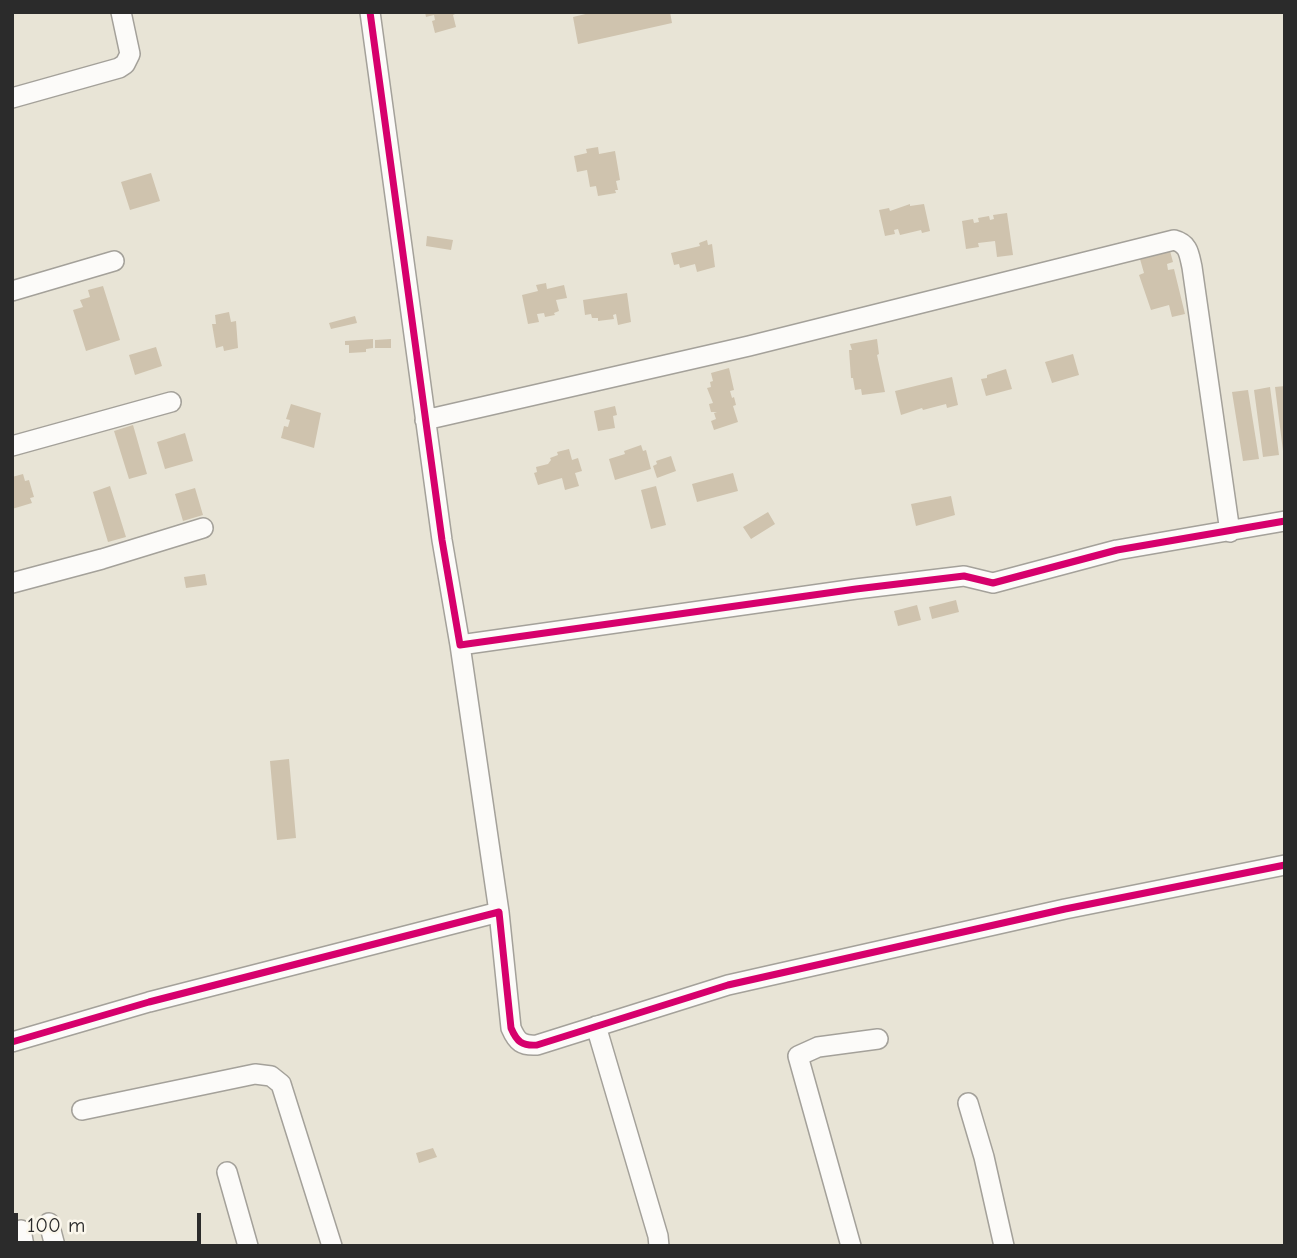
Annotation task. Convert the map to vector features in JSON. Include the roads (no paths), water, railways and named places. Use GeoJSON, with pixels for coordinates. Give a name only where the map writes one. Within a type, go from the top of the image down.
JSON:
{"type":"FeatureCollection","features":[{"type":"Feature","properties":{"kind":"street"},"geometry":{"type":"LineString","coordinates":[[12,98],[119,68],[125,64],[130,54],[121,12]]}},
{"type":"Feature","properties":{"kind":"street"},"geometry":{"type":"LineString","coordinates":[[370,12],[442,540],[499,912],[511,1028],[517,1040],[525,1046],[537,1045],[728,985],[1065,909],[1285,865]]}},
{"type":"Feature","properties":{"kind":"street"},"geometry":{"type":"LineString","coordinates":[[425,420],[736,349],[1174,240],[1182,242],[1188,248],[1192,267],[1230,532]]}},
{"type":"Feature","properties":{"kind":"street"},"geometry":{"type":"LineString","coordinates":[[12,291],[114,261]]}},
{"type":"Feature","properties":{"kind":"street"},"geometry":{"type":"LineString","coordinates":[[12,446],[171,402]]}},
{"type":"Feature","properties":{"kind":"street"},"geometry":{"type":"LineString","coordinates":[[460,645],[937,579],[964,576],[993,583],[1117,550],[1285,521]]}},
{"type":"Feature","properties":{"kind":"street"},"geometry":{"type":"LineString","coordinates":[[12,583],[203,528]]}},
{"type":"Feature","properties":{"kind":"street"},"geometry":{"type":"LineString","coordinates":[[12,1042],[149,1002],[499,912]]}},
{"type":"Feature","properties":{"kind":"street"},"geometry":{"type":"LineString","coordinates":[[596,1026],[659,1246]]}},
{"type":"Feature","properties":{"kind":"street"},"geometry":{"type":"LineString","coordinates":[[851,1246],[797,1056],[818,1047],[878,1039]]}},
{"type":"Feature","properties":{"kind":"street"},"geometry":{"type":"LineString","coordinates":[[82,1110],[255,1074],[271,1076],[281,1084],[332,1246]]}},
{"type":"Feature","properties":{"kind":"street"},"geometry":{"type":"LineString","coordinates":[[968,1103],[1004,1246]]}},
{"type":"Feature","properties":{"kind":"street"},"geometry":{"type":"LineString","coordinates":[[227,1172],[248,1246]]}},
{"type":"Feature","properties":{"kind":"street"},"geometry":{"type":"LineString","coordinates":[[49,1223],[55,1246]]}}]}
